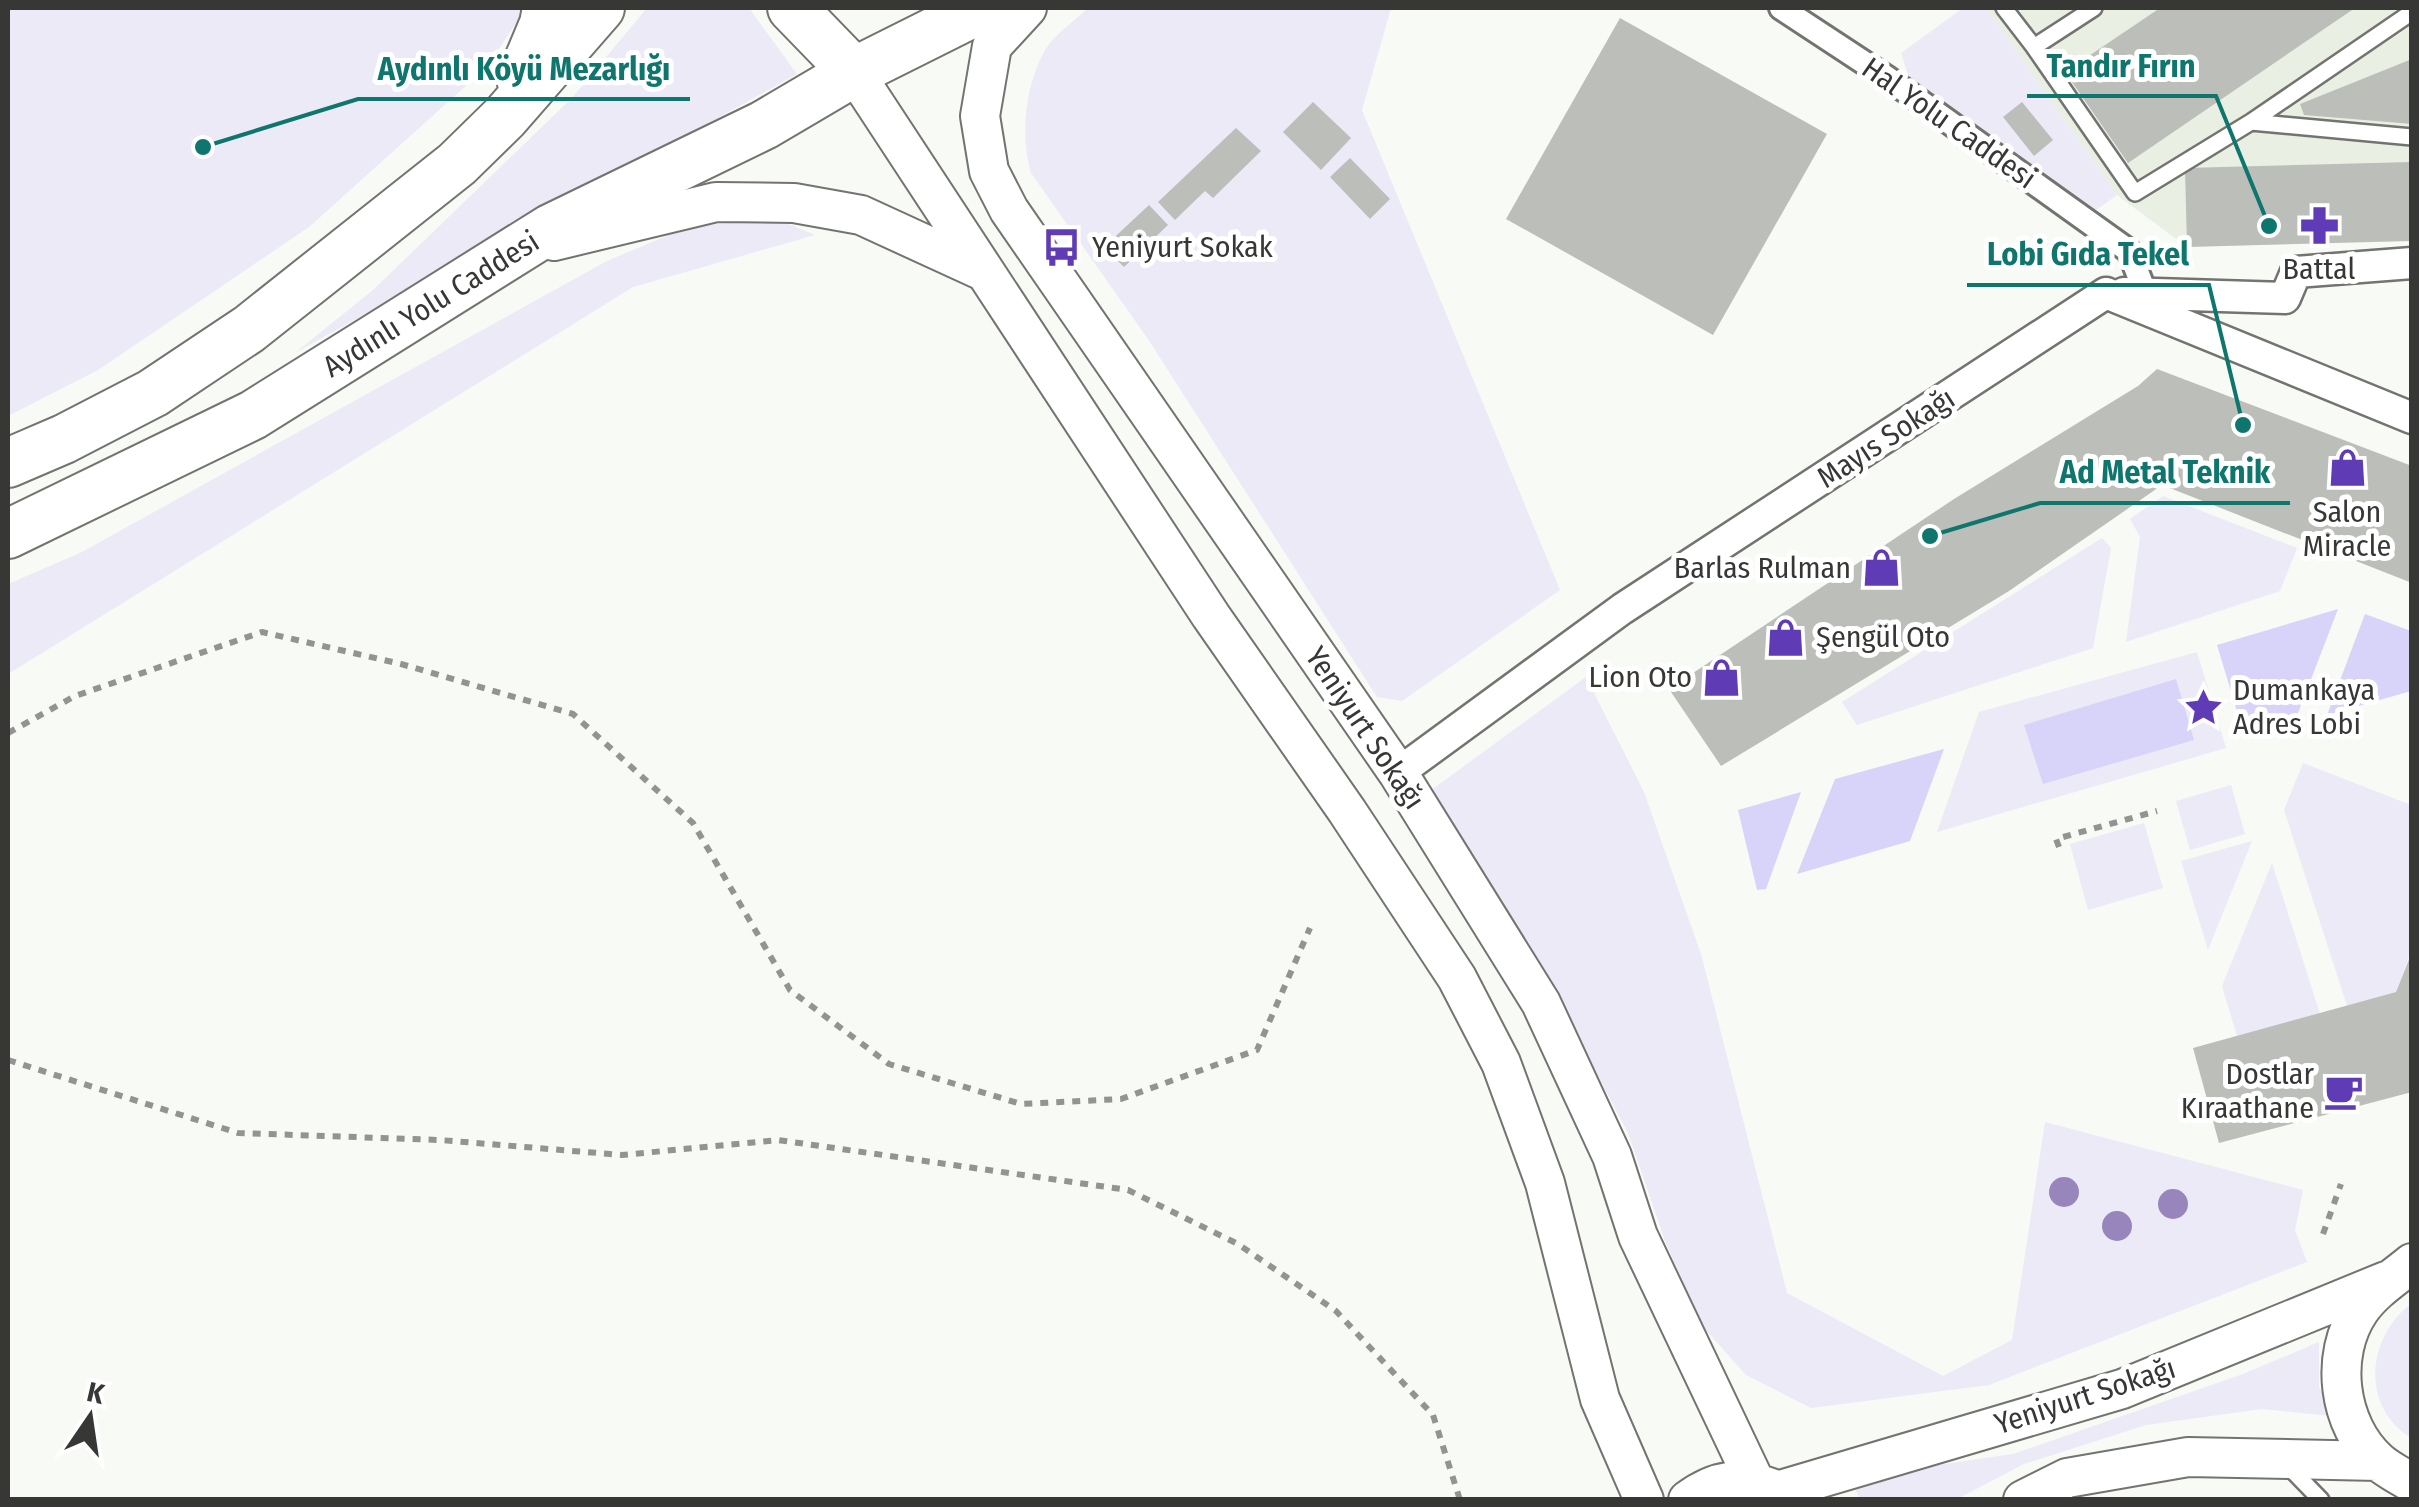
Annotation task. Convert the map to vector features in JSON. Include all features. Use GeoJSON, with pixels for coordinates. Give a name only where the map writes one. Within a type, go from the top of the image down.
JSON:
{"type":"FeatureCollection","features":[{"type":"Feature","properties":{"kind":"main road"},"geometry":{"type":"LineString","coordinates":[[505,116],[544,24],[547,8]]}},
{"type":"Feature","properties":{"kind":"main road"},"geometry":{"type":"LineString","coordinates":[[8,463],[64,439],[152,392],[249,329],[457,164],[600,8]]}},
{"type":"Feature","properties":{"kind":"main road"},"geometry":{"type":"LineString","coordinates":[[792,8],[854,72]]}},
{"type":"Feature","properties":{"kind":"main road","name":"Aydınlı Yolu Caddesi"},"geometry":{"type":"LineString","coordinates":[[8,534],[253,415],[550,229],[764,125],[854,72],[982,8]]}},
{"type":"Feature","properties":{"kind":"street","name":"Yeniyurt Sokağı"},"geometry":{"type":"LineString","coordinates":[[1027,8],[992,46],[980,116],[989,172],[1009,210],[1398,774],[1541,1003],[1612,1156],[1638,1236],[1773,1491]]}},
{"type":"Feature","properties":{"kind":"street","name":"Hal Yolu Caddesi"},"geometry":{"type":"LineString","coordinates":[[1781,8],[1859,58],[2129,251],[2144,292]]}},
{"type":"Feature","properties":{"kind":"street","name":"Yeniyurt Sokağı"},"geometry":{"type":"LineString","coordinates":[[854,72],[1211,616],[1457,978],[1501,1062],[1545,1183],[1600,1399],[1644,1500]]}},
{"type":"Feature","properties":{"kind":"street"},"geometry":{"type":"LineString","coordinates":[[516,251],[716,202],[794,202],[860,214],[984,271]]}},
{"type":"Feature","properties":{"kind":"street"},"geometry":{"type":"LineString","coordinates":[[2106,293],[2285,298],[2296,272],[2412,263]]}},
{"type":"Feature","properties":{"kind":"street","name":"Mayıs Sokağı"},"geometry":{"type":"LineString","coordinates":[[1398,774],[1622,609],[2106,293]]}},
{"type":"Feature","properties":{"kind":"street"},"geometry":{"type":"LineString","coordinates":[[2106,293],[2412,418]]}},
{"type":"Feature","properties":{"kind":"street","name":"Yeniyurt Sokağı"},"geometry":{"type":"LineString","coordinates":[[1688,1500],[1705,1487],[1730,1480],[1773,1491],[2122,1390],[2404,1269]]}},
{"type":"Feature","properties":{"kind":"street"},"geometry":{"type":"LineString","coordinates":[[2404,1269],[2359,1312],[2343,1349],[2341,1390],[2353,1429],[2378,1461],[2412,1482]]}},
{"type":"Feature","properties":{"kind":"street"},"geometry":{"type":"LineString","coordinates":[[2023,1500],[2067,1478],[2188,1457],[2378,1461]]}},
{"type":"Feature","properties":{"kind":"lane"},"geometry":{"type":"LineString","coordinates":[[2004,8],[2135,193],[2251,122],[2412,12]]}},
{"type":"Feature","properties":{"kind":"lane"},"geometry":{"type":"LineString","coordinates":[[2034,47],[2094,8]]}},
{"type":"Feature","properties":{"kind":"lane"},"geometry":{"type":"LineString","coordinates":[[2251,122],[2412,137]]}},
{"type":"Feature","properties":{"kind":"lane"},"geometry":{"type":"LineString","coordinates":[[2281,1459],[2322,1500]]}},
{"type":"Feature","properties":{"kind":"path"},"geometry":{"type":"LineString","coordinates":[[8,734],[75,696],[262,632],[401,664],[573,714],[694,823],[790,990],[889,1064],[1021,1104],[1121,1100],[1257,1050],[1310,928]]}},
{"type":"Feature","properties":{"kind":"path"},"geometry":{"type":"LineString","coordinates":[[2059,847],[2056,838],[2156,812]]}},
{"type":"Feature","properties":{"kind":"path"},"geometry":{"type":"LineString","coordinates":[[8,1060],[238,1134],[440,1140],[622,1155],[778,1140],[1128,1190],[1238,1244],[1336,1312],[1433,1415],[1460,1500]]}},
{"type":"Feature","properties":{"kind":"path"},"geometry":{"type":"LineString","coordinates":[[2323,1234],[2341,1184]]}},
{"type":"Feature","properties":{"kind":"shaded area"},"geometry":{"type":"Polygon","coordinates":[[[8,8],[526,8],[487,67],[309,227],[98,370],[8,416],[8,8]]]}},
{"type":"Feature","properties":{"kind":"shaded area"},"geometry":{"type":"Polygon","coordinates":[[[647,8],[749,8],[797,74],[295,353],[373,290],[571,99],[647,8]]]}},
{"type":"Feature","properties":{"kind":"shaded area"},"geometry":{"type":"Polygon","coordinates":[[[1088,8],[1391,8],[1362,110],[1560,590],[1402,701],[1377,697],[1148,339],[1031,173],[1025,127],[1032,80],[1048,46],[1088,8]]]}},
{"type":"Feature","properties":{"kind":"shaded area"},"geometry":{"type":"Polygon","coordinates":[[[1963,8],[1986,8],[2117,195],[2096,210],[1910,81],[1901,53],[1963,8]]]}},
{"type":"Feature","properties":{"kind":"shaded area"},"geometry":{"type":"Polygon","coordinates":[[[1986,8],[2411,8],[2411,240],[2187,247],[2117,195],[1986,8]]]}},
{"type":"Feature","properties":{"kind":"shaded area"},"geometry":{"type":"Polygon","coordinates":[[[748,221],[789,224],[815,235],[633,287],[8,674],[8,584],[80,553],[607,261],[688,227],[748,221]]]}},
{"type":"Feature","properties":{"kind":"shaded area"},"geometry":{"type":"Polygon","coordinates":[[[2163,496],[2297,548],[2280,591],[2126,642],[2140,537],[2130,519],[2163,496]]]}},
{"type":"Feature","properties":{"kind":"shaded area"},"geometry":{"type":"Polygon","coordinates":[[[2102,538],[2111,548],[2093,648],[1857,725],[1842,702],[2102,538]]]}},
{"type":"Feature","properties":{"kind":"shaded area"},"geometry":{"type":"Polygon","coordinates":[[[2338,609],[2293,726],[2245,738],[2217,645],[2338,609]]]}},
{"type":"Feature","properties":{"kind":"shaded area"},"geometry":{"type":"Polygon","coordinates":[[[2365,614],[2411,631],[2411,691],[2327,715],[2365,614]]]}},
{"type":"Feature","properties":{"kind":"shaded area"},"geometry":{"type":"Polygon","coordinates":[[[2197,652],[2226,748],[1937,832],[1979,712],[2197,652]]]}},
{"type":"Feature","properties":{"kind":"shaded area"},"geometry":{"type":"Polygon","coordinates":[[[1586,677],[1644,792],[1701,954],[1787,1293],[1943,1376],[2012,1340],[2045,1122],[2303,1190],[2295,1230],[2307,1262],[1989,1385],[1811,1408],[1746,1375],[1704,1328],[1665,1241],[1628,1133],[1535,956],[1430,791],[1586,677]]]}},
{"type":"Feature","properties":{"kind":"shaded area"},"geometry":{"type":"Polygon","coordinates":[[[2176,679],[2194,740],[2043,784],[2024,725],[2176,679]]]}},
{"type":"Feature","properties":{"kind":"shaded area"},"geometry":{"type":"Polygon","coordinates":[[[1944,749],[1910,841],[1797,874],[1835,779],[1944,749]]]}},
{"type":"Feature","properties":{"kind":"shaded area"},"geometry":{"type":"Polygon","coordinates":[[[2303,763],[2411,805],[2411,952],[2396,992],[2347,1006],[2284,810],[2303,763]]]}},
{"type":"Feature","properties":{"kind":"shaded area"},"geometry":{"type":"Polygon","coordinates":[[[2231,785],[2245,834],[2190,850],[2176,801],[2231,785]]]}},
{"type":"Feature","properties":{"kind":"shaded area"},"geometry":{"type":"Polygon","coordinates":[[[1801,792],[1766,889],[1757,890],[1738,810],[1801,792]]]}},
{"type":"Feature","properties":{"kind":"shaded area"},"geometry":{"type":"Polygon","coordinates":[[[2144,823],[2163,888],[2088,910],[2070,844],[2144,823]]]}},
{"type":"Feature","properties":{"kind":"shaded area"},"geometry":{"type":"Polygon","coordinates":[[[2252,841],[2208,950],[2181,861],[2252,841]]]}},
{"type":"Feature","properties":{"kind":"shaded area"},"geometry":{"type":"Polygon","coordinates":[[[2272,863],[2320,1014],[2237,1036],[2222,986],[2272,863]]]}},
{"type":"Feature","properties":{"kind":"shaded area"},"geometry":{"type":"Polygon","coordinates":[[[2411,1304],[2411,1438],[2383,1408],[2375,1371],[2385,1334],[2411,1304]]]}},
{"type":"Feature","properties":{"kind":"shaded area"},"geometry":{"type":"Polygon","coordinates":[[[2319,1342],[2319,1387],[2332,1416],[2262,1409],[2146,1425],[2024,1464],[1957,1499],[1860,1499],[1849,1478],[2013,1454],[2243,1374],[2319,1342]]]}},
{"type":"Feature","properties":{"kind":"building"},"geometry":{"type":"Polygon","coordinates":[[[2160,8],[2355,8],[2128,163],[2065,72],[2160,8]]]}},
{"type":"Feature","properties":{"kind":"building"},"geometry":{"type":"Polygon","coordinates":[[[1620,18],[1827,134],[1713,335],[1506,219],[1620,18]]]}},
{"type":"Feature","properties":{"kind":"building"},"geometry":{"type":"Polygon","coordinates":[[[2412,59],[2412,124],[2304,115],[2300,104],[2412,59]]]}},
{"type":"Feature","properties":{"kind":"building"},"geometry":{"type":"Polygon","coordinates":[[[1313,102],[1351,138],[1321,170],[1283,132],[1313,102]]]}},
{"type":"Feature","properties":{"kind":"building"},"geometry":{"type":"Polygon","coordinates":[[[2022,102],[2053,140],[2034,156],[2003,117],[2022,102]]]}},
{"type":"Feature","properties":{"kind":"building"},"geometry":{"type":"Polygon","coordinates":[[[1236,128],[1261,151],[1213,198],[1205,191],[1175,220],[1158,202],[1236,128]]]}},
{"type":"Feature","properties":{"kind":"building"},"geometry":{"type":"Polygon","coordinates":[[[1350,158],[1390,199],[1370,219],[1330,177],[1350,158]]]}},
{"type":"Feature","properties":{"kind":"building"},"geometry":{"type":"Polygon","coordinates":[[[2412,162],[2412,241],[2187,247],[2185,168],[2412,162]]]}},
{"type":"Feature","properties":{"kind":"building"},"geometry":{"type":"Polygon","coordinates":[[[1149,205],[1168,225],[1124,267],[1104,247],[1149,205]]]}},
{"type":"Feature","properties":{"kind":"building"},"geometry":{"type":"Polygon","coordinates":[[[2157,369],[2412,466],[2412,583],[2162,485],[2009,591],[1721,766],[1669,689],[1954,499],[2138,386],[2157,369]]]}},
{"type":"Feature","properties":{"kind":"building"},"geometry":{"type":"Polygon","coordinates":[[[2412,952],[2412,1092],[2219,1143],[2193,1048],[2396,992],[2412,952]]]}},
{"type":"Feature","properties":{"kind":"place","name":"Aydınlı Köyü Mezarlığı"},"geometry":{"type":"Point","coordinates":[203,147]}},
{"type":"Feature","properties":{"kind":"place","name":"Battal"},"geometry":{"type":"Point","coordinates":[2319,225]}},
{"type":"Feature","properties":{"kind":"place","name":"Tandır Fırın"},"geometry":{"type":"Point","coordinates":[2269,226]}},
{"type":"Feature","properties":{"kind":"place","name":"Yeniyurt Sokak"},"geometry":{"type":"Point","coordinates":[1062,247]}},
{"type":"Feature","properties":{"kind":"place","name":"Lobi Gıda Tekel"},"geometry":{"type":"Point","coordinates":[2243,425]}},
{"type":"Feature","properties":{"kind":"place","name":"Salon Miracle"},"geometry":{"type":"Point","coordinates":[2347,468]}},
{"type":"Feature","properties":{"kind":"place","name":"Ad Metal Teknik"},"geometry":{"type":"Point","coordinates":[1930,536]}},
{"type":"Feature","properties":{"kind":"place","name":"Barlas Rulman"},"geometry":{"type":"Point","coordinates":[1881,568]}},
{"type":"Feature","properties":{"kind":"place","name":"Şengül Oto"},"geometry":{"type":"Point","coordinates":[1786,637]}},
{"type":"Feature","properties":{"kind":"place","name":"Lion Oto"},"geometry":{"type":"Point","coordinates":[1722,677]}},
{"type":"Feature","properties":{"kind":"place","name":"Dumankaya Adres Lobi"},"geometry":{"type":"Point","coordinates":[2203,707]}},
{"type":"Feature","properties":{"kind":"place","name":"Dostlar Kıraathane"},"geometry":{"type":"Point","coordinates":[2344,1091]}}]}
